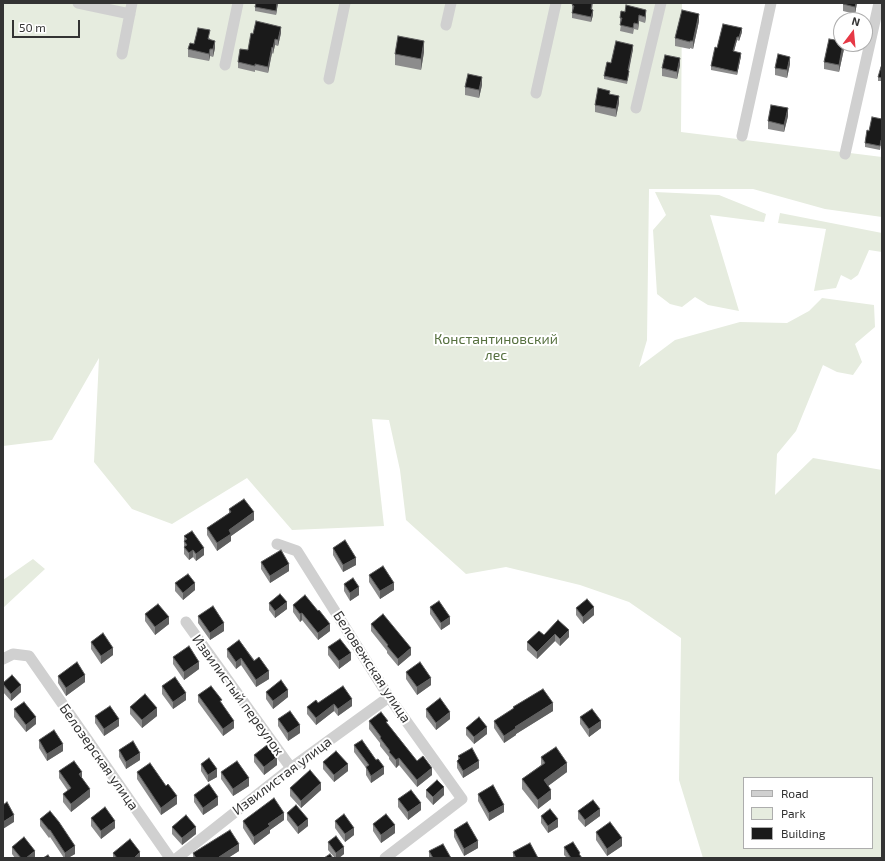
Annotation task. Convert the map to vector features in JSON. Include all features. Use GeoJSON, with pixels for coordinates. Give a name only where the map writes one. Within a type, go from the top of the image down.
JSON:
{"type":"FeatureCollection","features":[{"type":"Feature","properties":{"kind":"street"},"geometry":{"type":"LineString","coordinates":[[78,3],[131,9],[122,54]]}},
{"type":"Feature","properties":{"kind":"street"},"geometry":{"type":"LineString","coordinates":[[225,65],[238,3]]}},
{"type":"Feature","properties":{"kind":"street"},"geometry":{"type":"LineString","coordinates":[[328,79],[345,3]]}},
{"type":"Feature","properties":{"kind":"street"},"geometry":{"type":"LineString","coordinates":[[446,26],[451,3]]}},
{"type":"Feature","properties":{"kind":"street"},"geometry":{"type":"LineString","coordinates":[[536,93],[556,3]]}},
{"type":"Feature","properties":{"kind":"street"},"geometry":{"type":"LineString","coordinates":[[636,108],[661,3]]}},
{"type":"Feature","properties":{"kind":"street"},"geometry":{"type":"LineString","coordinates":[[742,136],[771,3]]}},
{"type":"Feature","properties":{"kind":"street"},"geometry":{"type":"LineString","coordinates":[[845,154],[879,3]]}},
{"type":"Feature","properties":{"kind":"street","name":"Беловежская улица"},"geometry":{"type":"LineString","coordinates":[[276,544],[297,551],[389,697],[462,799],[385,858]]}},
{"type":"Feature","properties":{"kind":"street","name":"Извилистый переулок"},"geometry":{"type":"LineString","coordinates":[[186,622],[291,768]]}},
{"type":"Feature","properties":{"kind":"street","name":"Белозерская улица"},"geometry":{"type":"LineString","coordinates":[[3,659],[13,654],[29,656],[170,858]]}},
{"type":"Feature","properties":{"kind":"street","name":"Извилистая улица"},"geometry":{"type":"LineString","coordinates":[[177,858],[291,768],[389,697]]}},
{"type":"Feature","properties":{"kind":"green space","name":"Константиновский лес"},"geometry":{"type":"Polygon","coordinates":[[[3,3],[682,3],[681,132],[882,157],[882,217],[825,209],[753,189],[649,189],[647,340],[639,367],[675,340],[740,322],[787,323],[809,311],[822,298],[874,305],[875,327],[855,344],[862,362],[853,375],[837,372],[823,365],[796,431],[777,454],[775,495],[813,458],[882,470],[882,858],[703,858],[679,780],[681,638],[629,602],[580,585],[506,567],[466,574],[406,520],[400,470],[389,420],[372,419],[384,526],[292,530],[247,478],[172,524],[132,509],[94,462],[99,358],[52,440],[3,446],[3,3]]]}},
{"type":"Feature","properties":{"kind":"green space"},"geometry":{"type":"Polygon","coordinates":[[[655,192],[719,195],[766,214],[764,222],[710,215],[739,311],[708,305],[695,297],[682,307],[670,304],[657,294],[653,230],[666,215],[655,192]]]}},
{"type":"Feature","properties":{"kind":"green space"},"geometry":{"type":"Polygon","coordinates":[[[780,213],[882,233],[882,252],[869,250],[858,275],[851,280],[841,275],[836,288],[814,291],[826,229],[778,223],[780,213]]]}},
{"type":"Feature","properties":{"kind":"green space"},"geometry":{"type":"Polygon","coordinates":[[[33,559],[45,569],[3,608],[3,580],[33,559]]]}},
{"type":"Feature","properties":{"kind":"building"},"geometry":{"type":"Polygon","coordinates":[[[256,3],[277,3],[276,11],[255,7],[256,3]]]}},
{"type":"Feature","properties":{"kind":"building"},"geometry":{"type":"Polygon","coordinates":[[[573,3],[592,3],[591,9],[593,10],[591,17],[572,13],[574,6],[572,5],[573,3]]]}},
{"type":"Feature","properties":{"kind":"building"},"geometry":{"type":"Polygon","coordinates":[[[843,3],[856,3],[855,7],[843,3]]]}},
{"type":"Feature","properties":{"kind":"building"},"geometry":{"type":"Polygon","coordinates":[[[626,5],[646,10],[645,17],[639,15],[638,24],[634,23],[633,28],[620,25],[622,18],[620,18],[621,11],[625,12],[626,5]]]}},
{"type":"Feature","properties":{"kind":"building"},"geometry":{"type":"Polygon","coordinates":[[[682,10],[699,14],[693,41],[690,42],[675,38],[682,10]]]}},
{"type":"Feature","properties":{"kind":"building"},"geometry":{"type":"Polygon","coordinates":[[[256,21],[281,27],[278,40],[275,39],[273,48],[272,47],[268,67],[238,62],[240,49],[248,50],[251,33],[253,34],[256,21]]]}},
{"type":"Feature","properties":{"kind":"building"},"geometry":{"type":"Polygon","coordinates":[[[723,24],[742,28],[739,37],[737,37],[733,51],[741,53],[737,72],[711,66],[715,47],[717,48],[723,24]]]}},
{"type":"Feature","properties":{"kind":"building"},"geometry":{"type":"Polygon","coordinates":[[[198,28],[210,30],[208,39],[215,41],[213,49],[210,49],[209,54],[188,49],[190,43],[194,44],[198,28]]]}},
{"type":"Feature","properties":{"kind":"building"},"geometry":{"type":"Polygon","coordinates":[[[398,36],[424,41],[421,59],[395,54],[398,36]]]}},
{"type":"Feature","properties":{"kind":"building"},"geometry":{"type":"Polygon","coordinates":[[[829,39],[833,40],[833,52],[841,52],[839,65],[824,62],[829,39]]]}},
{"type":"Feature","properties":{"kind":"building"},"geometry":{"type":"Polygon","coordinates":[[[616,41],[633,45],[627,81],[604,76],[607,62],[611,63],[616,41]]]}},
{"type":"Feature","properties":{"kind":"building"},"geometry":{"type":"Polygon","coordinates":[[[778,54],[790,57],[787,70],[775,68],[778,54]]]}},
{"type":"Feature","properties":{"kind":"building"},"geometry":{"type":"Polygon","coordinates":[[[665,55],[680,58],[677,72],[662,68],[665,55]]]}},
{"type":"Feature","properties":{"kind":"building"},"geometry":{"type":"Polygon","coordinates":[[[882,67],[882,78],[878,77],[882,67]]]}},
{"type":"Feature","properties":{"kind":"building"},"geometry":{"type":"Polygon","coordinates":[[[468,74],[482,77],[479,90],[465,87],[468,74]]]}},
{"type":"Feature","properties":{"kind":"building"},"geometry":{"type":"Polygon","coordinates":[[[598,88],[610,91],[609,94],[619,96],[616,109],[595,105],[598,88]]]}},
{"type":"Feature","properties":{"kind":"building"},"geometry":{"type":"Polygon","coordinates":[[[771,105],[788,108],[784,125],[768,121],[771,105]]]}},
{"type":"Feature","properties":{"kind":"building"},"geometry":{"type":"Polygon","coordinates":[[[872,117],[882,119],[882,141],[881,140],[880,146],[865,143],[867,130],[869,131],[872,117]]]}},
{"type":"Feature","properties":{"kind":"building"},"geometry":{"type":"Polygon","coordinates":[[[244,499],[254,512],[229,530],[231,534],[217,543],[207,528],[231,512],[229,509],[244,499]]]}},
{"type":"Feature","properties":{"kind":"building"},"geometry":{"type":"Polygon","coordinates":[[[192,531],[204,548],[196,554],[193,550],[189,553],[184,547],[187,545],[184,541],[187,539],[184,536],[192,531]]]}},
{"type":"Feature","properties":{"kind":"building"},"geometry":{"type":"Polygon","coordinates":[[[345,540],[356,558],[343,565],[333,548],[345,540]]]}},
{"type":"Feature","properties":{"kind":"building"},"geometry":{"type":"Polygon","coordinates":[[[281,550],[289,564],[270,576],[261,562],[281,550]]]}},
{"type":"Feature","properties":{"kind":"building"},"geometry":{"type":"Polygon","coordinates":[[[383,566],[394,583],[380,591],[369,575],[383,566]]]}},
{"type":"Feature","properties":{"kind":"building"},"geometry":{"type":"Polygon","coordinates":[[[188,574],[195,583],[183,593],[175,583],[188,574]]]}},
{"type":"Feature","properties":{"kind":"building"},"geometry":{"type":"Polygon","coordinates":[[[353,578],[359,587],[350,593],[344,584],[353,578]]]}},
{"type":"Feature","properties":{"kind":"building"},"geometry":{"type":"Polygon","coordinates":[[[280,594],[287,602],[275,611],[269,603],[280,594]]]}},
{"type":"Feature","properties":{"kind":"building"},"geometry":{"type":"Polygon","coordinates":[[[305,595],[330,624],[318,633],[302,613],[300,614],[293,605],[305,595]]]}},
{"type":"Feature","properties":{"kind":"building"},"geometry":{"type":"Polygon","coordinates":[[[587,599],[594,607],[583,617],[576,608],[587,599]]]}},
{"type":"Feature","properties":{"kind":"building"},"geometry":{"type":"Polygon","coordinates":[[[439,601],[450,617],[441,623],[430,607],[439,601]]]}},
{"type":"Feature","properties":{"kind":"building"},"geometry":{"type":"Polygon","coordinates":[[[158,604],[169,617],[155,627],[145,614],[158,604]]]}},
{"type":"Feature","properties":{"kind":"building"},"geometry":{"type":"Polygon","coordinates":[[[213,606],[224,623],[210,633],[198,616],[213,606]]]}},
{"type":"Feature","properties":{"kind":"building"},"geometry":{"type":"Polygon","coordinates":[[[383,614],[411,648],[398,659],[371,624],[383,614]]]}},
{"type":"Feature","properties":{"kind":"building"},"geometry":{"type":"Polygon","coordinates":[[[558,620],[569,630],[560,639],[555,634],[537,652],[527,642],[539,631],[544,635],[558,620]]]}},
{"type":"Feature","properties":{"kind":"building"},"geometry":{"type":"Polygon","coordinates":[[[103,633],[113,648],[101,656],[91,642],[103,633]]]}},
{"type":"Feature","properties":{"kind":"building"},"geometry":{"type":"Polygon","coordinates":[[[340,639],[351,653],[339,661],[328,647],[340,639]]]}},
{"type":"Feature","properties":{"kind":"building"},"geometry":{"type":"Polygon","coordinates":[[[239,640],[254,661],[259,657],[269,671],[256,680],[241,658],[236,662],[227,649],[239,640]]]}},
{"type":"Feature","properties":{"kind":"building"},"geometry":{"type":"Polygon","coordinates":[[[189,646],[199,662],[184,672],[173,657],[189,646]]]}},
{"type":"Feature","properties":{"kind":"building"},"geometry":{"type":"Polygon","coordinates":[[[77,662],[85,675],[66,688],[58,676],[77,662]]]}},
{"type":"Feature","properties":{"kind":"building"},"geometry":{"type":"Polygon","coordinates":[[[420,662],[431,678],[417,687],[406,672],[420,662]]]}},
{"type":"Feature","properties":{"kind":"building"},"geometry":{"type":"Polygon","coordinates":[[[12,675],[21,685],[11,694],[3,683],[12,675]]]}},
{"type":"Feature","properties":{"kind":"building"},"geometry":{"type":"Polygon","coordinates":[[[175,677],[186,693],[173,702],[162,686],[175,677]]]}},
{"type":"Feature","properties":{"kind":"building"},"geometry":{"type":"Polygon","coordinates":[[[281,680],[288,690],[273,701],[266,692],[281,680]]]}},
{"type":"Feature","properties":{"kind":"building"},"geometry":{"type":"Polygon","coordinates":[[[211,686],[222,700],[220,701],[234,721],[223,729],[198,695],[211,686]]]}},
{"type":"Feature","properties":{"kind":"building"},"geometry":{"type":"Polygon","coordinates":[[[343,686],[352,699],[338,709],[334,704],[316,718],[307,707],[316,700],[318,703],[343,686]]]}},
{"type":"Feature","properties":{"kind":"building"},"geometry":{"type":"Polygon","coordinates":[[[543,689],[553,703],[515,727],[516,728],[504,736],[494,721],[514,708],[513,707],[543,689]]]}},
{"type":"Feature","properties":{"kind":"building"},"geometry":{"type":"Polygon","coordinates":[[[145,694],[157,708],[142,720],[130,707],[145,694]]]}},
{"type":"Feature","properties":{"kind":"building"},"geometry":{"type":"Polygon","coordinates":[[[440,698],[450,712],[436,723],[426,709],[440,698]]]}},
{"type":"Feature","properties":{"kind":"building"},"geometry":{"type":"Polygon","coordinates":[[[24,702],[36,717],[26,725],[14,709],[24,702]]]}},
{"type":"Feature","properties":{"kind":"building"},"geometry":{"type":"Polygon","coordinates":[[[110,706],[119,719],[104,729],[95,716],[110,706]]]}},
{"type":"Feature","properties":{"kind":"building"},"geometry":{"type":"Polygon","coordinates":[[[592,709],[601,721],[589,729],[580,717],[592,709]]]}},
{"type":"Feature","properties":{"kind":"building"},"geometry":{"type":"Polygon","coordinates":[[[290,711],[300,725],[288,733],[278,719],[290,711]]]}},
{"type":"Feature","properties":{"kind":"building"},"geometry":{"type":"Polygon","coordinates":[[[381,712],[388,721],[386,722],[417,761],[423,756],[432,768],[417,780],[399,758],[396,760],[389,752],[390,751],[380,738],[381,737],[369,721],[381,712]]]}},
{"type":"Feature","properties":{"kind":"building"},"geometry":{"type":"Polygon","coordinates":[[[479,717],[487,727],[474,737],[466,728],[479,717]]]}},
{"type":"Feature","properties":{"kind":"building"},"geometry":{"type":"Polygon","coordinates":[[[54,730],[63,744],[47,754],[39,740],[54,730]]]}},
{"type":"Feature","properties":{"kind":"building"},"geometry":{"type":"Polygon","coordinates":[[[362,740],[376,760],[378,759],[384,767],[371,776],[366,767],[369,765],[354,745],[362,740]]]}},
{"type":"Feature","properties":{"kind":"building"},"geometry":{"type":"Polygon","coordinates":[[[133,741],[140,753],[126,762],[119,750],[133,741]]]}},
{"type":"Feature","properties":{"kind":"building"},"geometry":{"type":"Polygon","coordinates":[[[267,745],[277,757],[264,767],[254,755],[267,745]]]}},
{"type":"Feature","properties":{"kind":"building"},"geometry":{"type":"Polygon","coordinates":[[[556,747],[567,763],[544,780],[551,790],[538,800],[522,779],[545,763],[541,757],[556,747]]]}},
{"type":"Feature","properties":{"kind":"building"},"geometry":{"type":"Polygon","coordinates":[[[472,748],[479,761],[463,771],[457,761],[460,758],[458,756],[472,748]]]}},
{"type":"Feature","properties":{"kind":"building"},"geometry":{"type":"Polygon","coordinates":[[[336,751],[348,764],[334,775],[323,762],[336,751]]]}},
{"type":"Feature","properties":{"kind":"building"},"geometry":{"type":"Polygon","coordinates":[[[209,758],[217,769],[208,775],[201,764],[209,758]]]}},
{"type":"Feature","properties":{"kind":"building"},"geometry":{"type":"Polygon","coordinates":[[[74,761],[82,772],[79,774],[90,789],[71,804],[63,794],[71,788],[59,771],[74,761]]]}},
{"type":"Feature","properties":{"kind":"building"},"geometry":{"type":"Polygon","coordinates":[[[237,761],[249,778],[233,789],[221,772],[237,761]]]}},
{"type":"Feature","properties":{"kind":"building"},"geometry":{"type":"Polygon","coordinates":[[[150,763],[166,786],[168,784],[177,796],[161,808],[137,772],[150,763]]]}},
{"type":"Feature","properties":{"kind":"building"},"geometry":{"type":"Polygon","coordinates":[[[310,770],[321,783],[301,801],[290,788],[310,770]]]}},
{"type":"Feature","properties":{"kind":"building"},"geometry":{"type":"Polygon","coordinates":[[[437,780],[444,787],[433,797],[426,790],[437,780]]]}},
{"type":"Feature","properties":{"kind":"building"},"geometry":{"type":"Polygon","coordinates":[[[209,784],[218,797],[203,808],[194,795],[209,784]]]}},
{"type":"Feature","properties":{"kind":"building"},"geometry":{"type":"Polygon","coordinates":[[[493,785],[504,805],[489,813],[478,794],[493,785]]]}},
{"type":"Feature","properties":{"kind":"building"},"geometry":{"type":"Polygon","coordinates":[[[411,790],[421,803],[408,812],[398,799],[411,790]]]}},
{"type":"Feature","properties":{"kind":"building"},"geometry":{"type":"Polygon","coordinates":[[[274,798],[284,813],[268,824],[270,826],[254,837],[243,821],[274,798]]]}},
{"type":"Feature","properties":{"kind":"building"},"geometry":{"type":"Polygon","coordinates":[[[593,800],[600,809],[585,820],[578,811],[593,800]]]}},
{"type":"Feature","properties":{"kind":"building"},"geometry":{"type":"Polygon","coordinates":[[[7,802],[14,815],[3,822],[3,805],[7,802]]]}},
{"type":"Feature","properties":{"kind":"building"},"geometry":{"type":"Polygon","coordinates":[[[296,805],[308,819],[298,827],[287,813],[296,805]]]}},
{"type":"Feature","properties":{"kind":"building"},"geometry":{"type":"Polygon","coordinates":[[[105,807],[115,821],[101,831],[91,818],[105,807]]]}},
{"type":"Feature","properties":{"kind":"building"},"geometry":{"type":"Polygon","coordinates":[[[550,809],[558,819],[548,826],[541,816],[550,809]]]}},
{"type":"Feature","properties":{"kind":"building"},"geometry":{"type":"Polygon","coordinates":[[[50,811],[75,846],[65,853],[50,830],[40,819],[50,811]]]}},
{"type":"Feature","properties":{"kind":"building"},"geometry":{"type":"Polygon","coordinates":[[[344,814],[354,828],[345,834],[335,821],[344,814]]]}},
{"type":"Feature","properties":{"kind":"building"},"geometry":{"type":"Polygon","coordinates":[[[386,814],[395,825],[381,835],[373,824],[386,814]]]}},
{"type":"Feature","properties":{"kind":"building"},"geometry":{"type":"Polygon","coordinates":[[[186,815],[196,827],[182,838],[172,827],[186,815]]]}},
{"type":"Feature","properties":{"kind":"building"},"geometry":{"type":"Polygon","coordinates":[[[467,822],[478,841],[464,849],[454,830],[467,822]]]}},
{"type":"Feature","properties":{"kind":"building"},"geometry":{"type":"Polygon","coordinates":[[[610,822],[622,838],[607,849],[596,832],[610,822]]]}},
{"type":"Feature","properties":{"kind":"building"},"geometry":{"type":"Polygon","coordinates":[[[230,830],[239,844],[219,858],[196,858],[193,853],[230,830]]]}},
{"type":"Feature","properties":{"kind":"building"},"geometry":{"type":"Polygon","coordinates":[[[336,836],[344,847],[336,853],[328,842],[336,836]]]}},
{"type":"Feature","properties":{"kind":"building"},"geometry":{"type":"Polygon","coordinates":[[[24,837],[35,851],[26,858],[21,858],[12,847],[24,837]]]}},
{"type":"Feature","properties":{"kind":"building"},"geometry":{"type":"Polygon","coordinates":[[[130,839],[140,852],[134,858],[117,858],[113,853],[130,839]]]}},
{"type":"Feature","properties":{"kind":"building"},"geometry":{"type":"Polygon","coordinates":[[[573,842],[582,858],[571,858],[564,847],[573,842]]]}},
{"type":"Feature","properties":{"kind":"building"},"geometry":{"type":"Polygon","coordinates":[[[530,843],[538,858],[516,858],[513,852],[530,843]]]}},
{"type":"Feature","properties":{"kind":"building"},"geometry":{"type":"Polygon","coordinates":[[[443,844],[451,858],[433,858],[429,851],[443,844]]]}},
{"type":"Feature","properties":{"kind":"building"},"geometry":{"type":"Polygon","coordinates":[[[330,854],[333,858],[324,858],[330,854]]]}},
{"type":"Feature","properties":{"kind":"building"},"geometry":{"type":"Polygon","coordinates":[[[48,855],[50,858],[43,858],[48,855]]]}}]}
